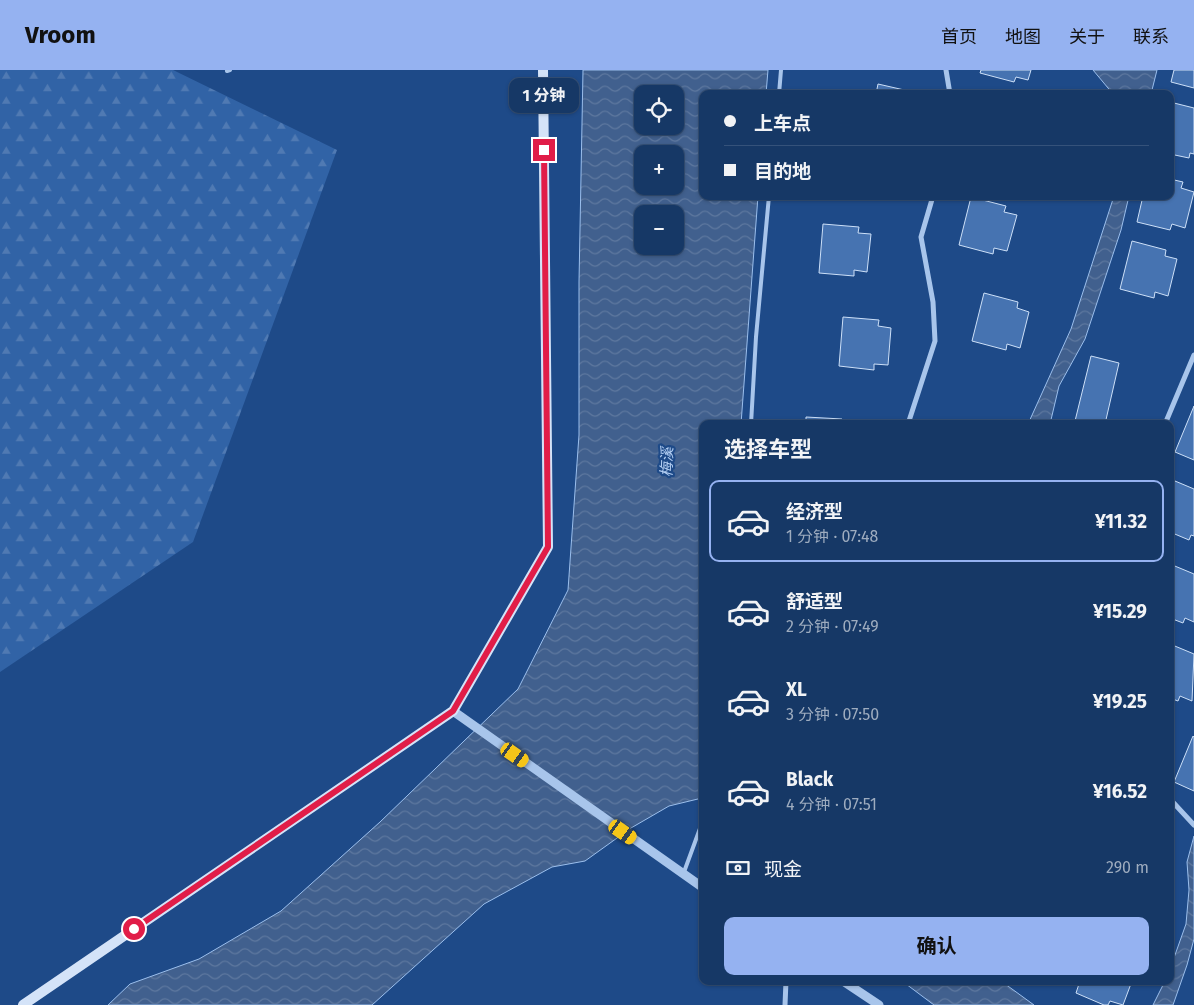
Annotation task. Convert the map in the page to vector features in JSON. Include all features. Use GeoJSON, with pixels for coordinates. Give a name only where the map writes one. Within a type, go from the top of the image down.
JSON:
{"type":"FeatureCollection","features":[{"type":"Feature","properties":{"kind":"main road"},"geometry":{"type":"LineString","coordinates":[[23,1005],[453,711],[548,547],[543,70]]}},
{"type":"Feature","properties":{"kind":"street"},"geometry":{"type":"LineString","coordinates":[[946,70],[949,90]]}},
{"type":"Feature","properties":{"kind":"street"},"geometry":{"type":"LineString","coordinates":[[909,420],[935,342],[933,302],[921,237],[932,200]]}},
{"type":"Feature","properties":{"kind":"street"},"geometry":{"type":"LineString","coordinates":[[1167,420],[1194,355]]}},
{"type":"Feature","properties":{"kind":"street"},"geometry":{"type":"LineString","coordinates":[[453,711],[699,884]]}},
{"type":"Feature","properties":{"kind":"street"},"geometry":{"type":"LineString","coordinates":[[1174,803],[1194,825]]}},
{"type":"Feature","properties":{"kind":"street"},"geometry":{"type":"LineString","coordinates":[[785,1005],[786,985]]}},
{"type":"Feature","properties":{"kind":"street"},"geometry":{"type":"LineString","coordinates":[[849,985],[879,1005]]}},
{"type":"Feature","properties":{"kind":"lane"},"geometry":{"type":"LineString","coordinates":[[779,90],[781,70]]}},
{"type":"Feature","properties":{"kind":"lane"},"geometry":{"type":"LineString","coordinates":[[751,420],[756,337],[770,200]]}},
{"type":"Feature","properties":{"kind":"lane"},"geometry":{"type":"LineString","coordinates":[[683,874],[699,833]]}},
{"type":"Feature","properties":{"kind":"green space"},"geometry":{"type":"Polygon","coordinates":[[[0,70],[173,70],[337,150],[193,542],[0,672],[0,70]]]}},
{"type":"Feature","properties":{"kind":"water","name":"梅溪"},"geometry":{"type":"Polygon","coordinates":[[[583,70],[768,70],[766,90],[699,90],[699,200],[758,200],[741,420],[699,420],[699,799],[669,806],[631,828],[585,861],[552,867],[484,904],[372,1005],[108,1005],[130,984],[199,959],[281,911],[380,822],[518,689],[568,590],[579,435],[579,282],[583,70]]]}},
{"type":"Feature","properties":{"kind":"water"},"geometry":{"type":"Polygon","coordinates":[[[1093,70],[1157,70],[1152,90],[1110,90],[1093,70]]]}},
{"type":"Feature","properties":{"kind":"water"},"geometry":{"type":"Polygon","coordinates":[[[1113,200],[1128,200],[1121,230],[1085,339],[1059,386],[1051,420],[1030,420],[1071,329],[1113,200]]]}},
{"type":"Feature","properties":{"kind":"water"},"geometry":{"type":"Polygon","coordinates":[[[1194,836],[1194,939],[1173,1005],[1153,1005],[1163,985],[1174,985],[1174,958],[1186,924],[1189,890],[1187,862],[1194,836]]]}},
{"type":"Feature","properties":{"kind":"water"},"geometry":{"type":"Polygon","coordinates":[[[907,985],[1006,985],[1034,1005],[934,1005],[907,985]]]}},
{"type":"Feature","properties":{"kind":"building"},"geometry":{"type":"Polygon","coordinates":[[[981,70],[1031,70],[1028,80],[1016,77],[1014,82],[980,73],[981,70]]]}},
{"type":"Feature","properties":{"kind":"building"},"geometry":{"type":"Polygon","coordinates":[[[1174,70],[1194,70],[1194,88],[1171,82],[1174,70]]]}},
{"type":"Feature","properties":{"kind":"building"},"geometry":{"type":"Polygon","coordinates":[[[878,84],[904,90],[877,90],[878,84]]]}},
{"type":"Feature","properties":{"kind":"building"},"geometry":{"type":"Polygon","coordinates":[[[1174,103],[1194,108],[1194,154],[1190,153],[1189,158],[1174,155],[1174,103]]]}},
{"type":"Feature","properties":{"kind":"building"},"geometry":{"type":"Polygon","coordinates":[[[1174,180],[1183,182],[1181,188],[1194,192],[1185,228],[1172,224],[1170,230],[1137,222],[1142,200],[1174,200],[1174,180]]]}},
{"type":"Feature","properties":{"kind":"building"},"geometry":{"type":"Polygon","coordinates":[[[970,200],[983,200],[1006,206],[1004,212],[1017,215],[1007,251],[994,248],[993,254],[959,245],[970,200]]]}},
{"type":"Feature","properties":{"kind":"building"},"geometry":{"type":"Polygon","coordinates":[[[823,224],[859,227],[858,233],[871,234],[867,272],[854,270],[854,276],[819,273],[823,224]]]}},
{"type":"Feature","properties":{"kind":"building"},"geometry":{"type":"Polygon","coordinates":[[[1132,241],[1166,250],[1165,256],[1177,259],[1168,296],[1155,292],[1154,298],[1120,289],[1132,241]]]}},
{"type":"Feature","properties":{"kind":"building"},"geometry":{"type":"Polygon","coordinates":[[[984,293],[1018,302],[1017,308],[1029,312],[1020,348],[1007,344],[1006,350],[972,341],[984,293]]]}},
{"type":"Feature","properties":{"kind":"building"},"geometry":{"type":"Polygon","coordinates":[[[843,317],[879,320],[878,326],[891,328],[888,365],[874,364],[874,370],[839,366],[843,317]]]}},
{"type":"Feature","properties":{"kind":"building"},"geometry":{"type":"Polygon","coordinates":[[[1091,356],[1119,363],[1106,420],[1075,420],[1091,356]]]}},
{"type":"Feature","properties":{"kind":"building"},"geometry":{"type":"Polygon","coordinates":[[[1194,406],[1194,460],[1175,452],[1194,406]]]}},
{"type":"Feature","properties":{"kind":"building"},"geometry":{"type":"Polygon","coordinates":[[[806,417],[842,419],[842,420],[806,420],[806,417]]]}},
{"type":"Feature","properties":{"kind":"building"},"geometry":{"type":"Polygon","coordinates":[[[1175,481],[1194,489],[1194,536],[1191,535],[1189,540],[1174,534],[1175,481]]]}},
{"type":"Feature","properties":{"kind":"building"},"geometry":{"type":"Polygon","coordinates":[[[1174,566],[1194,574],[1194,622],[1185,618],[1183,623],[1174,620],[1174,566]]]}},
{"type":"Feature","properties":{"kind":"building"},"geometry":{"type":"Polygon","coordinates":[[[1174,646],[1194,654],[1192,701],[1180,696],[1178,701],[1174,700],[1174,646]]]}},
{"type":"Feature","properties":{"kind":"building"},"geometry":{"type":"Polygon","coordinates":[[[1194,737],[1194,791],[1174,782],[1194,737]]]}},
{"type":"Feature","properties":{"kind":"building"},"geometry":{"type":"Polygon","coordinates":[[[1079,985],[1130,985],[1123,1005],[1110,1001],[1108,1005],[1104,1005],[1076,993],[1079,985]]]}},
{"type":"Feature","properties":{"kind":"route"},"geometry":{"type":"LineString","coordinates":[[134,929],[453,711],[548,547],[544,150]]}}]}
